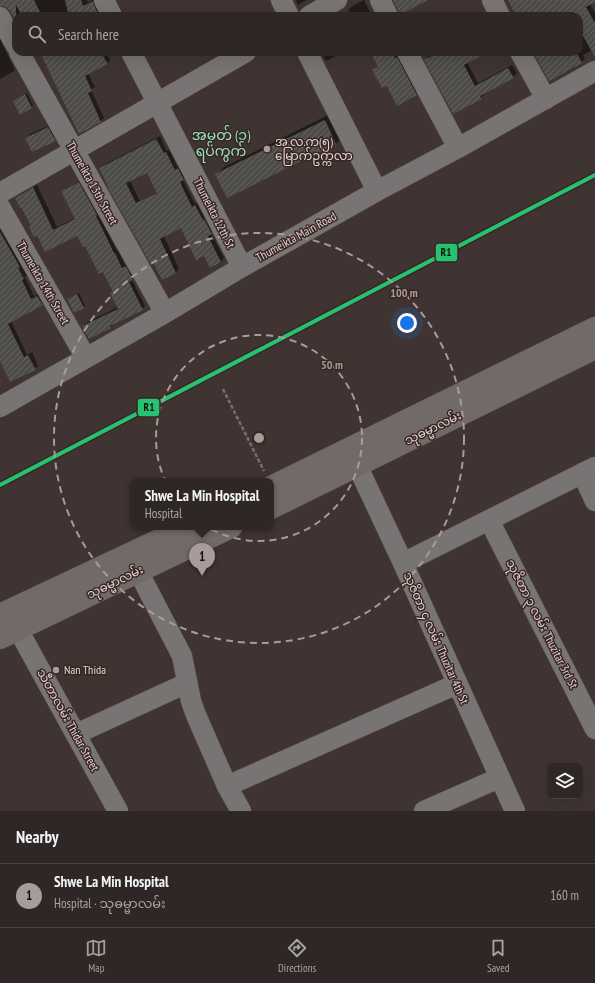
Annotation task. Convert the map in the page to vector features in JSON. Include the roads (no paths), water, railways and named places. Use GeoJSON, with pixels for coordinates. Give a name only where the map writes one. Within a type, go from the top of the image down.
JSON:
{"type":"FeatureCollection","features":[{"type":"Feature","properties":{"kind":"main road","name":"သုဓမ္မာလမ်း"},"geometry":{"type":"LineString","coordinates":[[274,478],[595,328]]}},
{"type":"Feature","properties":{"kind":"main road","name":"သုဓမ္မာလမ်း"},"geometry":{"type":"LineString","coordinates":[[274,506],[595,348]]}},
{"type":"Feature","properties":{"kind":"main road","name":"သုဓမ္မာလမ်း"},"geometry":{"type":"LineString","coordinates":[[7,624],[181,530]]}},
{"type":"Feature","properties":{"kind":"main road","name":"သုဓမ္မာလမ်း"},"geometry":{"type":"LineString","coordinates":[[7,624],[138,571],[205,533],[218,530]]}},
{"type":"Feature","properties":{"kind":"street"},"geometry":{"type":"LineString","coordinates":[[104,0],[110,12]]}},
{"type":"Feature","properties":{"kind":"street"},"geometry":{"type":"LineString","coordinates":[[281,0],[287,12]]}},
{"type":"Feature","properties":{"kind":"street"},"geometry":{"type":"LineString","coordinates":[[316,12],[336,0]]}},
{"type":"Feature","properties":{"kind":"street"},"geometry":{"type":"LineString","coordinates":[[380,0],[386,12]]}},
{"type":"Feature","properties":{"kind":"street"},"geometry":{"type":"LineString","coordinates":[[492,0],[498,12]]}},
{"type":"Feature","properties":{"kind":"street"},"geometry":{"type":"LineString","coordinates":[[0,17],[12,39]]}},
{"type":"Feature","properties":{"kind":"street","name":"Thumeikta 13th Street"},"geometry":{"type":"LineString","coordinates":[[21,56],[164,314]]}},
{"type":"Feature","properties":{"kind":"street","name":"Thumeikta 12th St"},"geometry":{"type":"LineString","coordinates":[[133,56],[242,267]]}},
{"type":"Feature","properties":{"kind":"street"},"geometry":{"type":"LineString","coordinates":[[0,193],[239,56]]}},
{"type":"Feature","properties":{"kind":"street"},"geometry":{"type":"LineString","coordinates":[[309,56],[377,191]]}},
{"type":"Feature","properties":{"kind":"street"},"geometry":{"type":"LineString","coordinates":[[409,56],[458,148]]}},
{"type":"Feature","properties":{"kind":"street"},"geometry":{"type":"LineString","coordinates":[[522,56],[546,99]]}},
{"type":"Feature","properties":{"kind":"street","name":"Thumeikta Main Road"},"geometry":{"type":"LineString","coordinates":[[1,405],[164,314],[242,267],[377,191],[458,148],[595,71]]}},
{"type":"Feature","properties":{"kind":"street","name":"Thumeikta 14th Street"},"geometry":{"type":"LineString","coordinates":[[0,207],[86,358]]}},
{"type":"Feature","properties":{"kind":"street","name":"သုဇိတာ ၄ လမ်း Thuzitar 4th St"},"geometry":{"type":"LineString","coordinates":[[357,465],[515,811]]}},
{"type":"Feature","properties":{"kind":"street"},"geometry":{"type":"LineString","coordinates":[[403,563],[589,470],[595,501]]}},
{"type":"Feature","properties":{"kind":"street","name":"သုဇိတာ ၃ လမ်း Thuzitar 3rd St"},"geometry":{"type":"LineString","coordinates":[[490,520],[595,730]]}},
{"type":"Feature","properties":{"kind":"street"},"geometry":{"type":"LineString","coordinates":[[138,571],[182,656],[191,701],[196,715],[227,786],[241,811]]}},
{"type":"Feature","properties":{"kind":"street","name":"သီတာလမ်း Thidar Street"},"geometry":{"type":"LineString","coordinates":[[7,624],[76,734],[118,811]]}},
{"type":"Feature","properties":{"kind":"street"},"geometry":{"type":"LineString","coordinates":[[76,734],[187,683]]}},
{"type":"Feature","properties":{"kind":"street"},"geometry":{"type":"LineString","coordinates":[[227,786],[457,684]]}},
{"type":"Feature","properties":{"kind":"street"},"geometry":{"type":"LineString","coordinates":[[424,811],[500,778]]}},
{"type":"Feature","properties":{"kind":"place","name":"အ.လ.က(၅) မြောက်ဥက္ကလာ"},"geometry":{"type":"Point","coordinates":[267,149]}},
{"type":"Feature","properties":{"kind":"place","name":"Shwe La Min Hospital"},"geometry":{"type":"Point","coordinates":[202,576]}},
{"type":"Feature","properties":{"kind":"place","name":"Nan Thida"},"geometry":{"type":"Point","coordinates":[56,670]}},
{"type":"Feature","properties":{"kind":"district","name":"အမှတ် (၁) ရပ်ကွက်"},"geometry":{"type":"Point","coordinates":[221,144]}}]}
